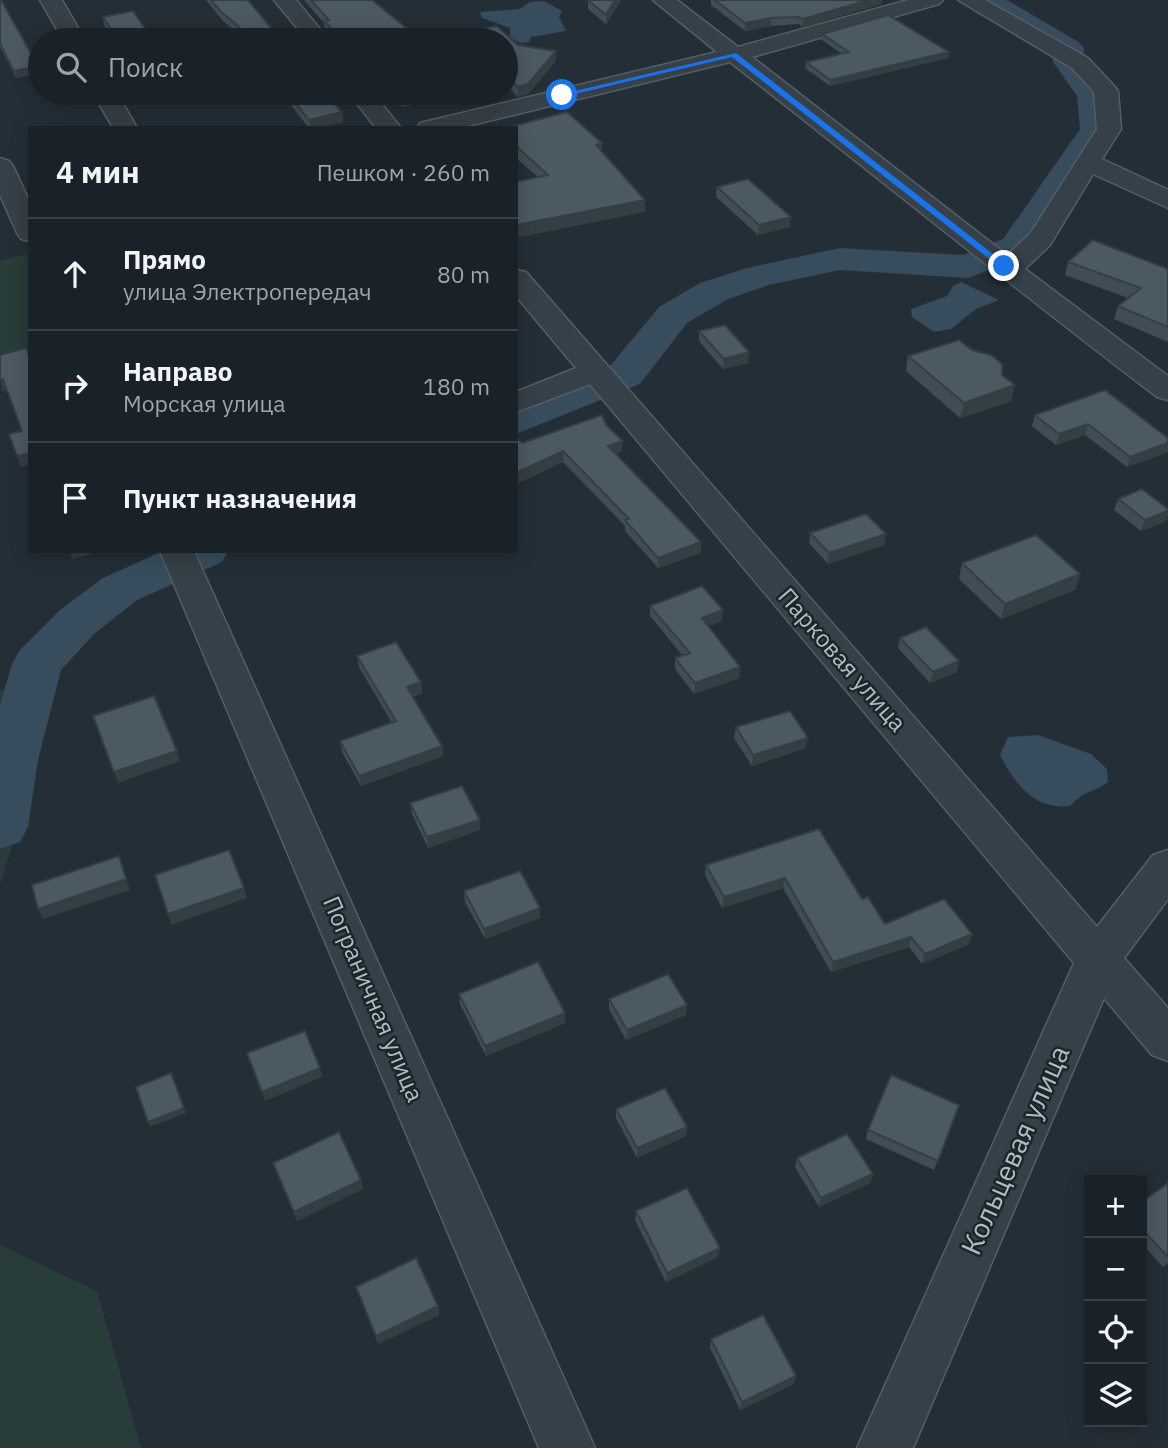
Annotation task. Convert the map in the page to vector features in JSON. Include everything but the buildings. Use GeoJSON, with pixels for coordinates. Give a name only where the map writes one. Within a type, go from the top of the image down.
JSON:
{"type":"FeatureCollection","features":[{"type":"Feature","properties":{"kind":"street"},"geometry":{"type":"LineString","coordinates":[[51,0],[67,28]]}},
{"type":"Feature","properties":{"kind":"street"},"geometry":{"type":"LineString","coordinates":[[285,0],[308,28]]}},
{"type":"Feature","properties":{"kind":"street"},"geometry":{"type":"LineString","coordinates":[[664,0],[946,218],[1006,268],[1168,391]]}},
{"type":"Feature","properties":{"kind":"street"},"geometry":{"type":"LineString","coordinates":[[437,126],[733,55],[932,0]]}},
{"type":"Feature","properties":{"kind":"street"},"geometry":{"type":"LineString","coordinates":[[970,0],[1080,63],[1106,91],[1109,130],[1040,239],[1006,268]]}},
{"type":"Feature","properties":{"kind":"street"},"geometry":{"type":"LineString","coordinates":[[112,105],[124,126]]}},
{"type":"Feature","properties":{"kind":"street"},"geometry":{"type":"LineString","coordinates":[[371,105],[387,126]]}},
{"type":"Feature","properties":{"kind":"street"},"geometry":{"type":"LineString","coordinates":[[1090,163],[1168,200]]}},
{"type":"Feature","properties":{"kind":"street"},"geometry":{"type":"LineString","coordinates":[[0,166],[28,227]]}},
{"type":"Feature","properties":{"kind":"street","name":"Парковая улица"},"geometry":{"type":"LineString","coordinates":[[518,280],[1168,1041]]}},
{"type":"Feature","properties":{"kind":"street"},"geometry":{"type":"LineString","coordinates":[[518,402],[602,380]]}},
{"type":"Feature","properties":{"kind":"street","name":"Пограничная улица"},"geometry":{"type":"LineString","coordinates":[[180,557],[567,1448]]}},
{"type":"Feature","properties":{"kind":"street","name":"Кольцевая улица"},"geometry":{"type":"LineString","coordinates":[[885,1448],[1098,959],[1168,867]]}},
{"type":"Feature","properties":{"kind":"green space"},"geometry":{"type":"Polygon","coordinates":[[[26,254],[28,258],[28,348],[0,355],[0,261],[26,254]]]}},
{"type":"Feature","properties":{"kind":"green space"},"geometry":{"type":"Polygon","coordinates":[[[23,689],[11,850],[0,885],[0,690],[23,689]]]}},
{"type":"Feature","properties":{"kind":"green space"},"geometry":{"type":"Polygon","coordinates":[[[0,1245],[97,1291],[141,1448],[0,1448],[0,1245]]]}},
{"type":"Feature","properties":{"kind":"water"},"geometry":{"type":"Polygon","coordinates":[[[544,1],[562,11],[559,17],[566,31],[531,37],[529,42],[520,43],[518,28],[510,28],[482,18],[480,12],[520,9],[530,2],[544,1]]]}},
{"type":"Feature","properties":{"kind":"water"},"geometry":{"type":"Polygon","coordinates":[[[961,282],[999,300],[976,309],[951,329],[934,332],[912,317],[911,309],[947,296],[953,286],[961,282]]]}},
{"type":"Feature","properties":{"kind":"water"},"geometry":{"type":"Polygon","coordinates":[[[1038,735],[1091,754],[1107,769],[1108,782],[1080,797],[1070,806],[1046,804],[1027,793],[1012,776],[1000,755],[1008,737],[1038,735]]]}},
{"type":"Feature","properties":{"kind":"waterway"},"geometry":{"type":"LineString","coordinates":[[518,420],[625,375],[673,315],[714,291],[760,276],[840,259],[968,267],[1016,247],[1097,129],[1093,96],[1068,62],[1069,49],[986,0]]}},
{"type":"Feature","properties":{"kind":"waterway"},"geometry":{"type":"LineString","coordinates":[[0,827],[11,760],[37,664],[77,622],[120,589],[201,553]]}},
{"type":"Feature","properties":{"kind":"route"},"geometry":{"type":"LineString","coordinates":[[562,95],[733,55],[946,218],[1004,266]]}}]}
